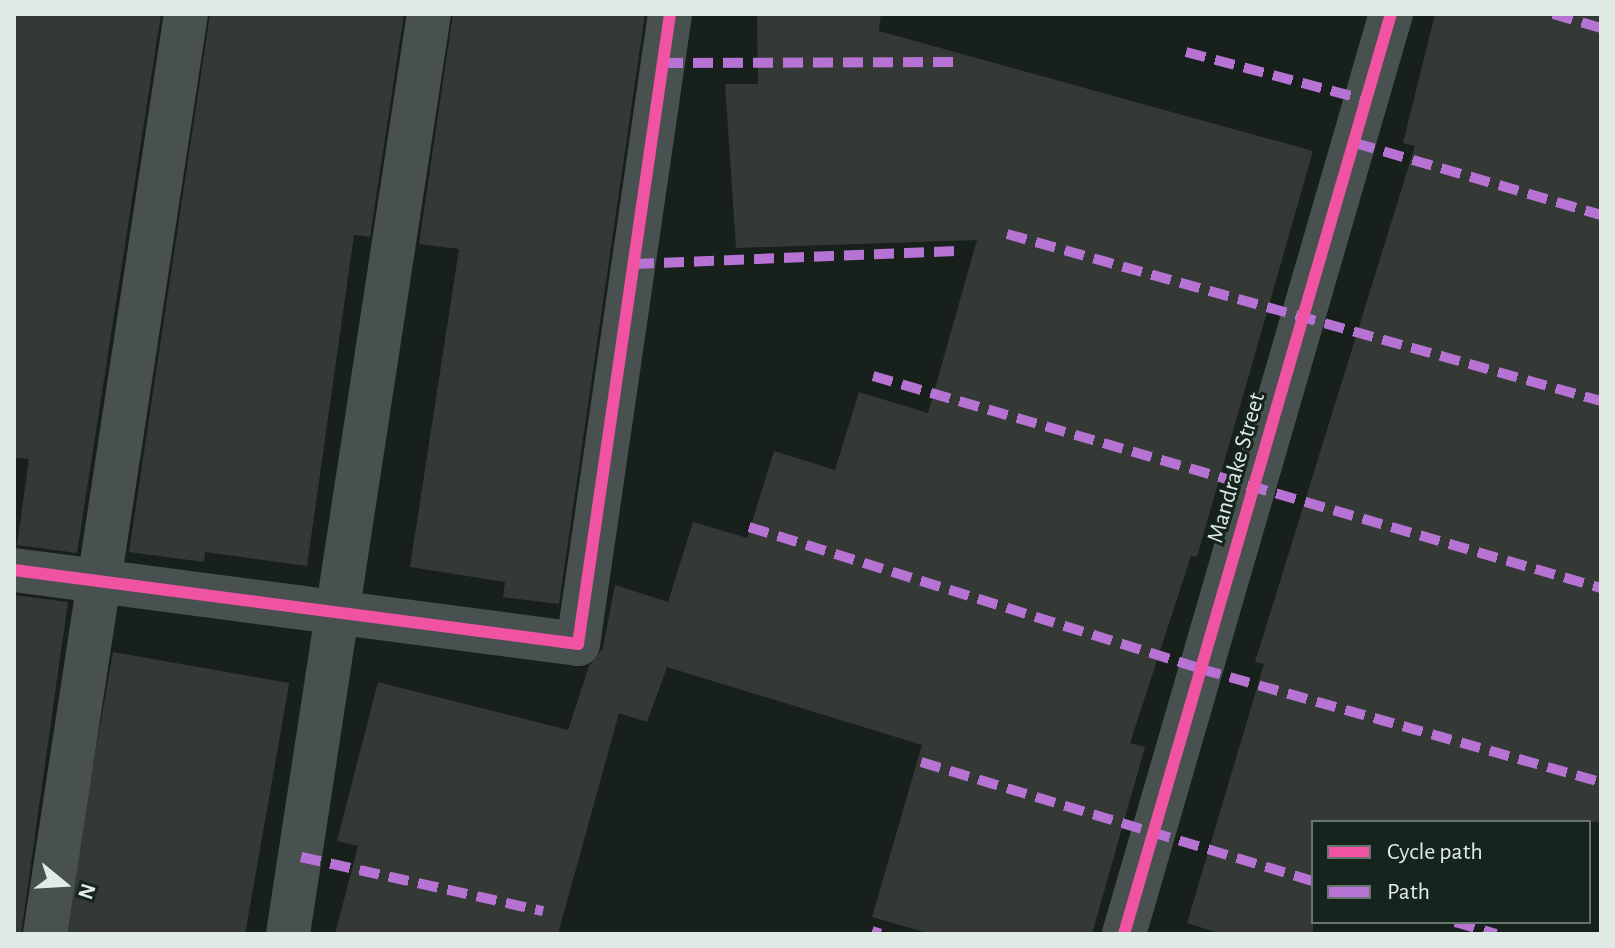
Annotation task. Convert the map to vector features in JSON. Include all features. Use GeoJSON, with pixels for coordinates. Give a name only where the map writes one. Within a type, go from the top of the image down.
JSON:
{"type":"FeatureCollection","features":[{"type":"Feature","properties":{"kind":"street"},"geometry":{"type":"LineString","coordinates":[[45,934],[186,14]]}},
{"type":"Feature","properties":{"kind":"street"},"geometry":{"type":"LineString","coordinates":[[288,934],[342,613],[429,14]]}},
{"type":"Feature","properties":{"kind":"street"},"geometry":{"type":"LineString","coordinates":[[14,570],[578,644],[670,14]]}},
{"type":"Feature","properties":{"kind":"street","name":"Mandrake Street"},"geometry":{"type":"LineString","coordinates":[[1124,934],[1391,14]]}},
{"type":"Feature","properties":{"kind":"building"},"geometry":{"type":"Polygon","coordinates":[[[14,14],[161,14],[77,553],[17,545],[29,459],[14,458],[14,14]]]}},
{"type":"Feature","properties":{"kind":"building"},"geometry":{"type":"Polygon","coordinates":[[[210,14],[404,14],[370,237],[354,235],[307,566],[205,552],[204,562],[129,552],[210,14]]]}},
{"type":"Feature","properties":{"kind":"building"},"geometry":{"type":"Polygon","coordinates":[[[453,14],[645,14],[559,604],[503,597],[505,582],[410,567],[459,249],[419,244],[453,14]]]}},
{"type":"Feature","properties":{"kind":"building"},"geometry":{"type":"Polygon","coordinates":[[[757,14],[881,14],[879,31],[1313,151],[1197,557],[1191,556],[1130,743],[1145,747],[1092,934],[931,934],[872,917],[922,745],[667,667],[647,722],[619,713],[558,934],[335,934],[358,846],[337,841],[378,682],[568,730],[589,666],[603,648],[615,585],[668,602],[693,522],[747,538],[774,451],[835,470],[859,392],[928,413],[977,240],[736,248],[725,84],[758,84],[757,14]]]}},
{"type":"Feature","properties":{"kind":"building"},"geometry":{"type":"Polygon","coordinates":[[[1435,14],[1601,14],[1601,822],[1311,820],[1313,934],[1222,934],[1187,923],[1264,664],[1255,662],[1415,146],[1403,143],[1435,14]]]}},
{"type":"Feature","properties":{"kind":"building"},"geometry":{"type":"Polygon","coordinates":[[[14,595],[68,602],[21,934],[14,934],[14,595]]]}},
{"type":"Feature","properties":{"kind":"building"},"geometry":{"type":"Polygon","coordinates":[[[113,652],[289,683],[245,934],[64,933],[113,652]]]}},
{"type":"Feature","properties":{"kind":"marked path"},"geometry":{"type":"LineString","coordinates":[[1553,14],[1601,28]]}},
{"type":"Feature","properties":{"kind":"marked path"},"geometry":{"type":"LineString","coordinates":[[1186,52],[1367,100]]}},
{"type":"Feature","properties":{"kind":"marked path"},"geometry":{"type":"LineString","coordinates":[[663,63],[953,62]]}},
{"type":"Feature","properties":{"kind":"marked path"},"geometry":{"type":"LineString","coordinates":[[1355,143],[1601,215]]}},
{"type":"Feature","properties":{"kind":"marked path"},"geometry":{"type":"LineString","coordinates":[[1007,234],[1601,401]]}},
{"type":"Feature","properties":{"kind":"marked path"},"geometry":{"type":"LineString","coordinates":[[634,264],[957,251]]}},
{"type":"Feature","properties":{"kind":"marked path"},"geometry":{"type":"LineString","coordinates":[[873,376],[1601,588]]}},
{"type":"Feature","properties":{"kind":"marked path"},"geometry":{"type":"LineString","coordinates":[[749,527],[1201,669],[1601,782]]}},
{"type":"Feature","properties":{"kind":"marked path"},"geometry":{"type":"LineString","coordinates":[[921,762],[1311,880]]}},
{"type":"Feature","properties":{"kind":"marked path"},"geometry":{"type":"LineString","coordinates":[[301,857],[543,911]]}},
{"type":"Feature","properties":{"kind":"marked path"},"geometry":{"type":"LineString","coordinates":[[1462,924],[1496,934]]}},
{"type":"Feature","properties":{"kind":"marked path"},"geometry":{"type":"LineString","coordinates":[[872,931],[881,934]]}},
{"type":"Feature","properties":{"kind":"cycle path"},"geometry":{"type":"LineString","coordinates":[[14,570],[578,644],[670,14]]}},
{"type":"Feature","properties":{"kind":"cycle path"},"geometry":{"type":"LineString","coordinates":[[1124,934],[1391,14]]}}]}
